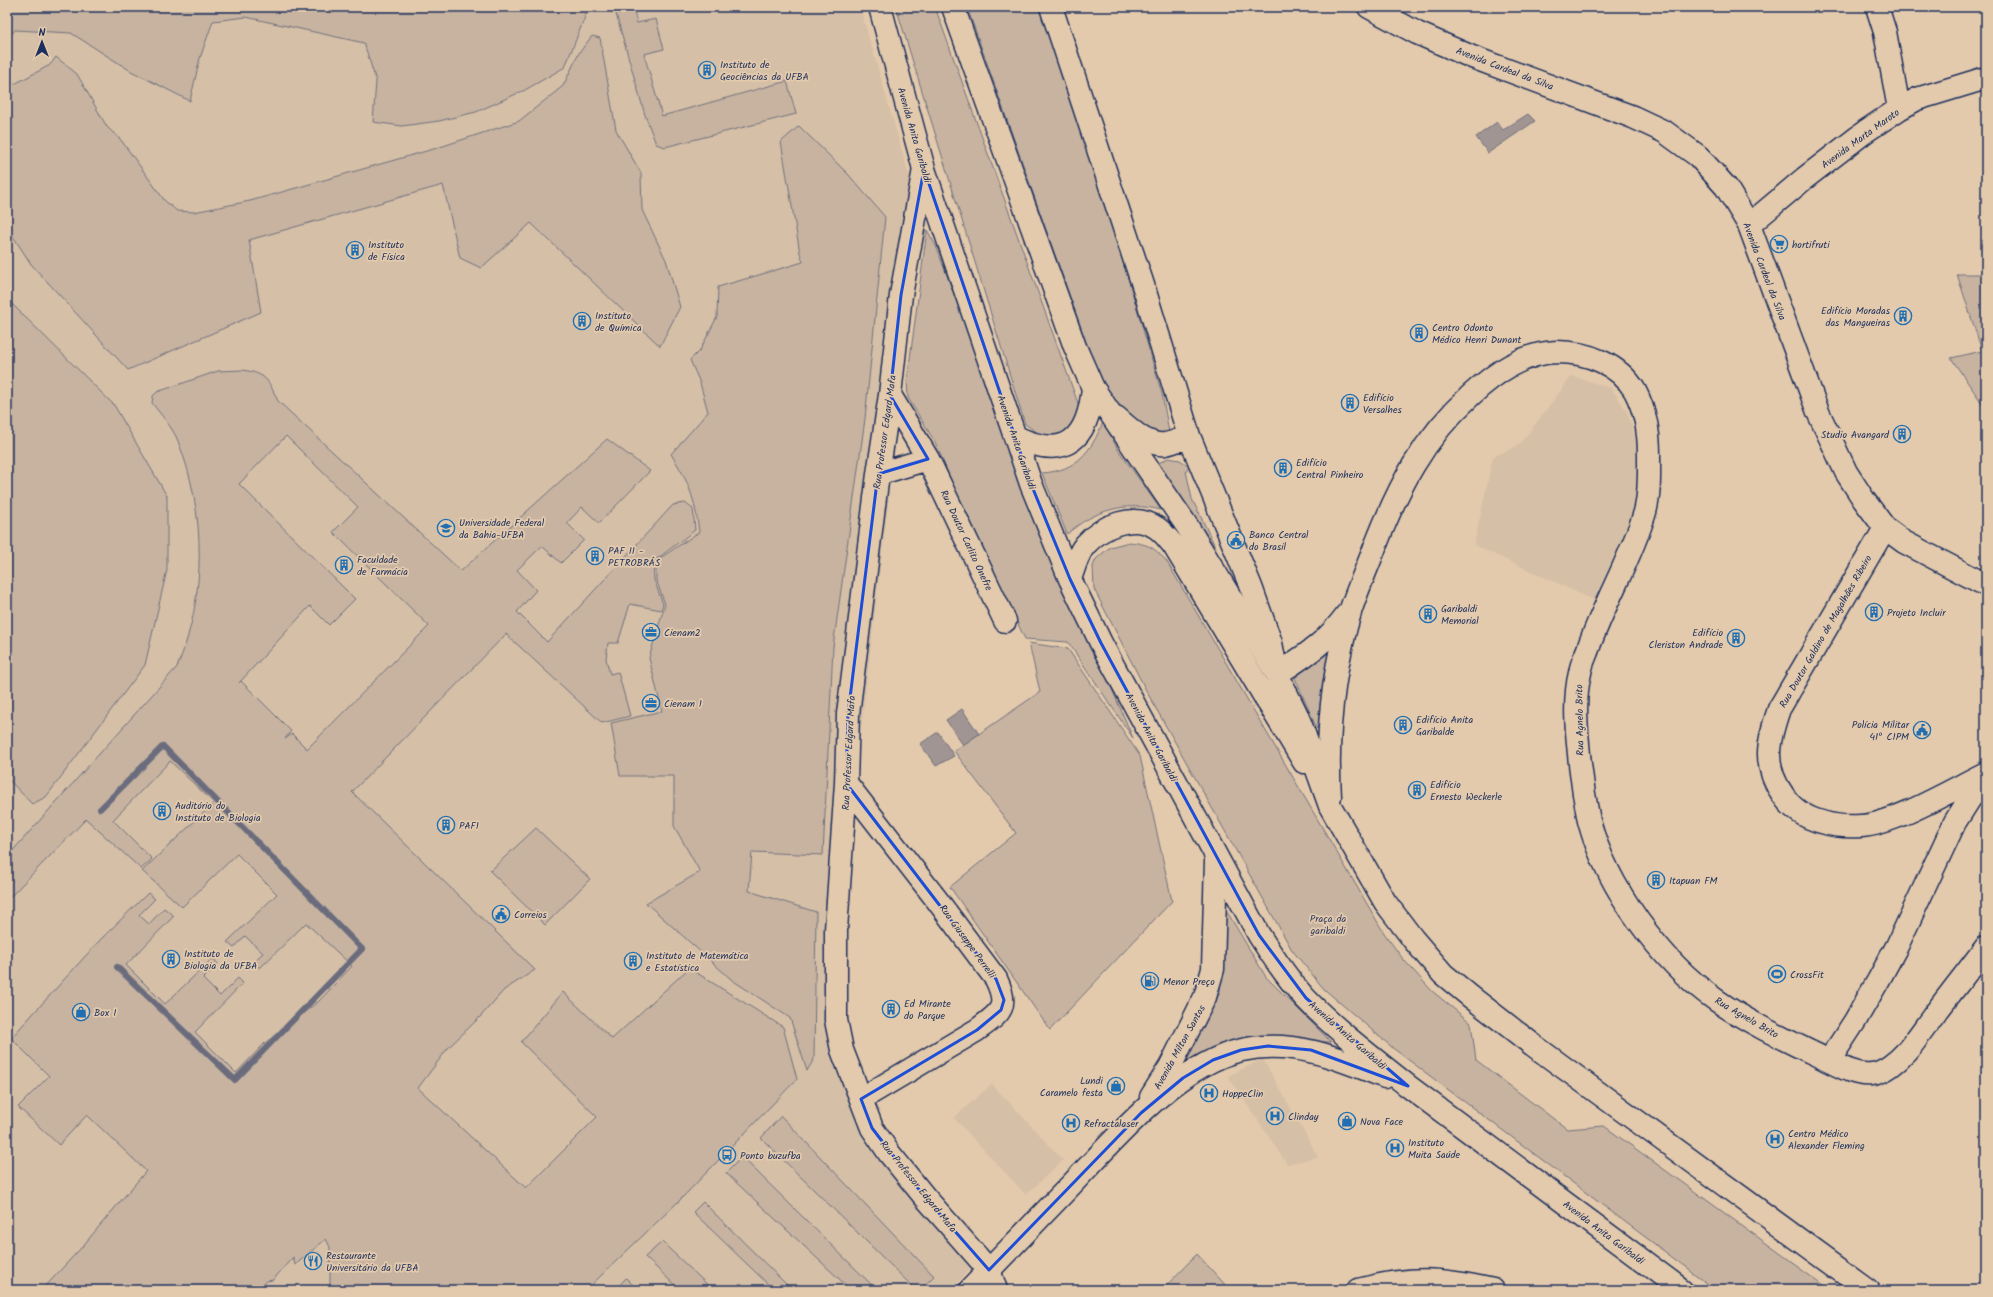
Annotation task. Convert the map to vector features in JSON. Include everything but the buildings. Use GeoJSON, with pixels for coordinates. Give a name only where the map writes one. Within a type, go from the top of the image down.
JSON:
{"type":"FeatureCollection","features":[{"type":"Feature","properties":{"kind":"street","name":"Avenida Anita Garibaldi"},"geometry":{"type":"LineString","coordinates":[[880,7],[924,169],[1031,484],[1070,579],[1101,643],[1216,859],[1259,935],[1280,967],[1306,998],[1336,1027],[1408,1086],[1682,1290]]}},
{"type":"Feature","properties":{"kind":"street"},"geometry":{"type":"LineString","coordinates":[[953,7],[1075,347],[1093,388],[1210,562],[1277,674],[1298,717],[1330,806]]}},
{"type":"Feature","properties":{"kind":"street"},"geometry":{"type":"LineString","coordinates":[[1051,7],[1143,285],[1189,436],[1251,587],[1271,643],[1277,674]]}},
{"type":"Feature","properties":{"kind":"street","name":"Avenida Cardeal da Silva"},"geometry":{"type":"LineString","coordinates":[[1369,7],[1417,33],[1472,57],[1633,117],[1665,132],[1698,156],[1726,186],[1749,225],[1831,441],[1864,500],[1885,528],[1904,542],[1986,585]]}},
{"type":"Feature","properties":{"kind":"street"},"geometry":{"type":"LineString","coordinates":[[1877,7],[1885,32],[1899,109]]}},
{"type":"Feature","properties":{"kind":"street","name":"Avenida Marta Maroto"},"geometry":{"type":"LineString","coordinates":[[1749,225],[1805,178],[1866,131],[1899,109],[1918,99],[1986,78]]}},
{"type":"Feature","properties":{"kind":"street","name":"Rua Professor Edgard Mafa"},"geometry":{"type":"LineString","coordinates":[[924,169],[901,295],[890,396],[878,474],[848,714],[846,784],[836,930],[836,1020],[842,1050],[872,1128],[889,1153],[993,1280]]}},
{"type":"Feature","properties":{"kind":"street","name":"Rua Agnelo Brito"},"geometry":{"type":"LineString","coordinates":[[1330,806],[1328,759],[1330,720],[1336,678],[1352,607],[1392,505],[1409,471],[1434,434],[1461,404],[1487,380],[1522,358],[1544,352],[1567,352],[1594,358],[1620,371],[1635,391],[1645,416],[1650,444],[1650,478],[1646,510],[1594,632],[1579,674],[1577,706],[1578,744],[1582,782],[1590,823],[1606,867],[1626,902],[1652,937],[1680,970],[1715,999],[1747,1019],[1829,1062],[1855,1073],[1871,1074],[1883,1071],[1904,1054],[1986,947]]}},
{"type":"Feature","properties":{"kind":"street"},"geometry":{"type":"LineString","coordinates":[[1016,437],[1034,446],[1053,447],[1069,442],[1080,432],[1088,418],[1093,388]]}},
{"type":"Feature","properties":{"kind":"street","name":"Rua Doutor Carlito Onefre"},"geometry":{"type":"LineString","coordinates":[[890,396],[928,459],[1005,621]]}},
{"type":"Feature","properties":{"kind":"street"},"geometry":{"type":"LineString","coordinates":[[1110,413],[1141,437],[1153,443],[1164,444],[1189,436]]}},
{"type":"Feature","properties":{"kind":"street"},"geometry":{"type":"LineString","coordinates":[[878,474],[928,459]]}},
{"type":"Feature","properties":{"kind":"street"},"geometry":{"type":"LineString","coordinates":[[1070,579],[1076,561],[1084,546],[1102,531],[1115,524],[1130,520],[1156,527],[1164,534],[1174,546],[1330,806],[1385,902],[1443,974],[1533,1045],[1868,1290]]}},
{"type":"Feature","properties":{"kind":"street","name":"Rua Doutor Galdino de Magalhães Ribeiro"},"geometry":{"type":"LineString","coordinates":[[1885,528],[1779,709],[1770,734],[1768,757],[1773,782],[1789,804],[1810,819],[1835,826],[1862,826],[1894,818],[1986,773]]}},
{"type":"Feature","properties":{"kind":"street","name":"Rua Agnelo Brito"},"geometry":{"type":"LineString","coordinates":[[1277,674],[1323,642],[1333,633],[1352,607]]}},
{"type":"Feature","properties":{"kind":"street"},"geometry":{"type":"LineString","coordinates":[[1829,1062],[1878,981],[1897,946],[1955,822],[1986,773]]}},
{"type":"Feature","properties":{"kind":"street","name":"Rua Giuseppe Perrelli"},"geometry":{"type":"LineString","coordinates":[[846,784],[938,900],[996,979],[1002,991],[1004,1000],[1001,1010],[977,1030],[860,1099]]}},
{"type":"Feature","properties":{"kind":"street","name":"Avenida Milton Santos"},"geometry":{"type":"LineString","coordinates":[[1141,1113],[1170,1066],[1206,997],[1213,969],[1216,859]]}},
{"type":"Feature","properties":{"kind":"street","name":"Avenida Milton Santos"},"geometry":{"type":"LineString","coordinates":[[970,1290],[993,1280],[1141,1113],[1184,1078],[1213,1060],[1241,1050],[1268,1046],[1311,1050],[1341,1058],[1408,1086]]}},
{"type":"Feature","properties":{"kind":"street"},"geometry":{"type":"LineString","coordinates":[[1358,1290],[1386,1282],[1426,1279],[1459,1282],[1493,1290]]}},
{"type":"Feature","properties":{"kind":"highlighted area"},"geometry":{"type":"Polygon","coordinates":[[[924,169],[1031,484],[1070,579],[1101,643],[1259,935],[1306,998],[1408,1086],[1311,1050],[1268,1046],[1241,1050],[1213,1060],[1183,1078],[1141,1113],[989,1270],[924,1196],[872,1128],[861,1099],[977,1030],[1001,1010],[1004,1000],[996,979],[846,783],[848,714],[878,474],[928,459],[890,395],[901,295],[924,169]]]}},
{"type":"Feature","properties":{"kind":"shaded area","name":"Universidade Federal da Bahia-UFBA"},"geometry":{"type":"Polygon","coordinates":[[[7,7],[860,7],[922,220],[848,837],[844,1061],[876,1135],[979,1260],[950,1290],[7,1290],[7,7]]]}},
{"type":"Feature","properties":{"kind":"shaded area"},"geometry":{"type":"Polygon","coordinates":[[[1528,114],[1535,121],[1488,153],[1476,137],[1497,122],[1503,130],[1528,114]]]}},
{"type":"Feature","properties":{"kind":"shaded area"},"geometry":{"type":"Polygon","coordinates":[[[1572,376],[1611,388],[1627,411],[1641,455],[1631,523],[1596,601],[1474,545],[1493,457],[1519,445],[1572,376]]]}},
{"type":"Feature","properties":{"kind":"shaded area"},"geometry":{"type":"Polygon","coordinates":[[[962,709],[979,734],[963,745],[946,720],[962,709]]]}},
{"type":"Feature","properties":{"kind":"shaded area"},"geometry":{"type":"Polygon","coordinates":[[[938,732],[954,756],[936,766],[920,744],[938,732]]]}},
{"type":"Feature","properties":{"kind":"shaded area","name":"Clinday"},"geometry":{"type":"Polygon","coordinates":[[[1263,1059],[1318,1157],[1287,1164],[1228,1076],[1263,1059]]]}},
{"type":"Feature","properties":{"kind":"shaded area"},"geometry":{"type":"Polygon","coordinates":[[[992,1084],[1063,1160],[1026,1195],[954,1118],[992,1084]]]}},
{"type":"Feature","properties":{"kind":"green space"},"geometry":{"type":"Polygon","coordinates":[[[7,7],[327,7],[340,10],[343,7],[589,7],[565,67],[525,90],[476,112],[439,121],[402,126],[373,122],[376,81],[364,43],[246,17],[213,21],[200,58],[190,101],[131,71],[71,33],[15,30],[7,39],[7,7]]]}},
{"type":"Feature","properties":{"kind":"green space"},"geometry":{"type":"Polygon","coordinates":[[[614,7],[633,7],[637,23],[656,19],[664,49],[644,54],[662,116],[787,81],[796,114],[665,147],[656,144],[645,115],[614,7]]]}},
{"type":"Feature","properties":{"kind":"green space"},"geometry":{"type":"Polygon","coordinates":[[[896,7],[935,7],[1079,406],[1074,429],[1057,440],[1041,435],[1025,424],[896,7]]]}},
{"type":"Feature","properties":{"kind":"green space"},"geometry":{"type":"Polygon","coordinates":[[[967,7],[1046,7],[1061,49],[1162,394],[1169,432],[1152,441],[1131,430],[1102,387],[967,7]]]}},
{"type":"Feature","properties":{"kind":"green space"},"geometry":{"type":"Polygon","coordinates":[[[592,36],[600,38],[616,130],[641,173],[642,210],[666,260],[680,307],[660,346],[531,223],[481,268],[460,258],[443,185],[249,240],[261,312],[128,370],[31,264],[7,227],[7,88],[50,65],[56,57],[77,74],[107,127],[121,140],[165,201],[177,211],[194,212],[250,201],[437,148],[519,121],[563,86],[579,53],[592,36]]]}},
{"type":"Feature","properties":{"kind":"green space"},"geometry":{"type":"Polygon","coordinates":[[[799,126],[848,174],[885,217],[865,419],[833,647],[823,855],[752,852],[749,891],[816,912],[814,1059],[807,1071],[790,1018],[732,980],[646,903],[700,872],[674,826],[674,776],[620,776],[611,723],[662,711],[649,658],[665,604],[656,580],[656,561],[699,532],[693,500],[687,482],[671,454],[708,412],[700,383],[690,360],[700,350],[717,317],[718,287],[803,262],[800,253],[781,142],[799,126]]]}},
{"type":"Feature","properties":{"kind":"green space"},"geometry":{"type":"Polygon","coordinates":[[[927,230],[936,246],[1027,492],[1133,738],[1068,642],[1025,639],[965,513],[935,442],[908,398],[907,381],[927,230]]]}},
{"type":"Feature","properties":{"kind":"green space"},"geometry":{"type":"Polygon","coordinates":[[[1957,274],[1986,274],[1986,409],[1951,358],[1982,351],[1957,274]]]}},
{"type":"Feature","properties":{"kind":"green space"},"geometry":{"type":"Polygon","coordinates":[[[7,299],[114,405],[167,496],[167,570],[145,665],[46,797],[32,804],[7,778],[7,299]]]}},
{"type":"Feature","properties":{"kind":"green space"},"geometry":{"type":"Polygon","coordinates":[[[243,370],[257,374],[266,379],[278,401],[461,571],[607,439],[650,471],[599,523],[582,507],[567,523],[584,540],[561,563],[542,546],[517,570],[536,590],[517,612],[547,642],[673,505],[685,503],[693,509],[695,530],[653,562],[654,580],[663,604],[661,610],[630,604],[618,643],[608,643],[606,659],[610,674],[618,672],[630,716],[602,723],[506,634],[352,792],[535,970],[504,990],[481,1016],[448,1048],[418,1088],[526,1188],[597,1117],[521,1042],[563,992],[612,1039],[689,968],[783,1027],[797,1079],[680,1200],[586,1290],[330,1290],[330,1247],[326,1239],[295,1265],[293,1257],[273,1280],[266,1281],[257,1290],[42,1290],[81,1248],[146,1171],[87,1115],[59,1145],[18,1107],[49,1076],[11,1038],[100,940],[148,893],[155,899],[139,915],[149,924],[164,908],[174,916],[126,965],[165,1004],[213,958],[218,964],[203,979],[220,996],[238,978],[243,983],[195,1032],[236,1073],[265,1043],[319,1001],[352,966],[306,923],[260,968],[253,962],[263,953],[245,936],[234,948],[227,942],[277,894],[237,854],[182,907],[142,871],[214,803],[170,761],[113,820],[152,859],[141,869],[86,819],[7,900],[7,857],[177,667],[187,640],[194,612],[198,583],[198,525],[194,496],[178,441],[170,426],[152,403],[153,396],[157,392],[218,371],[243,370]],[[286,436],[239,484],[355,599],[329,625],[310,606],[239,683],[241,681],[291,731],[285,739],[292,734],[307,749],[429,626],[333,532],[358,507],[286,436]]]}},
{"type":"Feature","properties":{"kind":"green space"},"geometry":{"type":"Polygon","coordinates":[[[1103,422],[1119,451],[1161,510],[1148,507],[1123,507],[1099,513],[1077,526],[1067,534],[1042,473],[1064,468],[1081,458],[1093,442],[1103,422]]]}},
{"type":"Feature","properties":{"kind":"green space"},"geometry":{"type":"Polygon","coordinates":[[[1168,458],[1180,460],[1189,466],[1186,471],[1192,499],[1216,548],[1157,464],[1168,458]]]}},
{"type":"Feature","properties":{"kind":"green space","name":"Praça da garibaldi"},"geometry":{"type":"Polygon","coordinates":[[[1129,542],[1151,547],[1167,562],[1384,933],[1403,959],[1432,991],[1471,1023],[1476,1060],[1567,1129],[1604,1126],[1831,1290],[1716,1290],[1394,1049],[1324,989],[1292,950],[1149,696],[1094,589],[1093,566],[1096,559],[1110,547],[1129,542]]]}},
{"type":"Feature","properties":{"kind":"green space"},"geometry":{"type":"Polygon","coordinates":[[[1337,642],[1317,729],[1295,678],[1337,642]]]}},
{"type":"Feature","properties":{"kind":"green space"},"geometry":{"type":"Polygon","coordinates":[[[1029,643],[1068,649],[1140,756],[1172,901],[1050,1030],[950,887],[1016,833],[954,751],[1040,692],[1029,643]]]}},
{"type":"Feature","properties":{"kind":"green space"},"geometry":{"type":"Polygon","coordinates":[[[536,828],[590,879],[545,925],[490,871],[536,828]]]}},
{"type":"Feature","properties":{"kind":"green space"},"geometry":{"type":"Polygon","coordinates":[[[1223,905],[1266,977],[1331,1042],[1245,1041],[1180,1071],[1220,992],[1223,905]]]}},
{"type":"Feature","properties":{"kind":"green space"},"geometry":{"type":"Polygon","coordinates":[[[781,1116],[934,1276],[920,1290],[916,1290],[761,1138],[781,1116]]]}},
{"type":"Feature","properties":{"kind":"green space"},"geometry":{"type":"Polygon","coordinates":[[[742,1157],[877,1290],[851,1290],[726,1173],[742,1157]]]}},
{"type":"Feature","properties":{"kind":"green space"},"geometry":{"type":"Polygon","coordinates":[[[703,1202],[792,1290],[774,1290],[693,1212],[703,1202]]]}},
{"type":"Feature","properties":{"kind":"green space"},"geometry":{"type":"Polygon","coordinates":[[[662,1242],[713,1290],[680,1290],[645,1257],[662,1242]]]}},
{"type":"Feature","properties":{"kind":"green space"},"geometry":{"type":"Polygon","coordinates":[[[1197,1254],[1230,1290],[1162,1290],[1197,1254]]]}},
{"type":"Feature","properties":{"kind":"green space"},"geometry":{"type":"Polygon","coordinates":[[[626,1278],[638,1290],[615,1290],[626,1278]]]}},
{"type":"Feature","properties":{"kind":"waterway"},"geometry":{"type":"LineString","coordinates":[[100,809],[163,746],[362,949],[235,1080],[117,967]]}},
{"type":"Feature","properties":{"kind":"place","name":"Instituto de Geociências da UFBA"},"geometry":{"type":"Point","coordinates":[707,70]}},
{"type":"Feature","properties":{"kind":"place","name":"hortifruti"},"geometry":{"type":"Point","coordinates":[1779,244]}},
{"type":"Feature","properties":{"kind":"place","name":"Instituto de Física"},"geometry":{"type":"Point","coordinates":[355,250]}},
{"type":"Feature","properties":{"kind":"place","name":"Edifício Moradas das Mangueiras"},"geometry":{"type":"Point","coordinates":[1903,316]}},
{"type":"Feature","properties":{"kind":"place","name":"Instituto de Química"},"geometry":{"type":"Point","coordinates":[582,321]}},
{"type":"Feature","properties":{"kind":"place","name":"Centro Odonto Médico Henri Dunant"},"geometry":{"type":"Point","coordinates":[1419,333]}},
{"type":"Feature","properties":{"kind":"place","name":"Edifício Versalhes"},"geometry":{"type":"Point","coordinates":[1350,403]}},
{"type":"Feature","properties":{"kind":"place","name":"Studio Avangard"},"geometry":{"type":"Point","coordinates":[1902,434]}},
{"type":"Feature","properties":{"kind":"place","name":"Edifício Central Pinheiro"},"geometry":{"type":"Point","coordinates":[1283,468]}},
{"type":"Feature","properties":{"kind":"place","name":"Universidade Federal da Bahia-UFBA"},"geometry":{"type":"Point","coordinates":[446,528]}},
{"type":"Feature","properties":{"kind":"place","name":"Banco Central do Brasil"},"geometry":{"type":"Point","coordinates":[1236,540]}},
{"type":"Feature","properties":{"kind":"place","name":"PAF II - PETROBRÁS"},"geometry":{"type":"Point","coordinates":[595,556]}},
{"type":"Feature","properties":{"kind":"place","name":"Faculdade de Farmácia"},"geometry":{"type":"Point","coordinates":[344,565]}},
{"type":"Feature","properties":{"kind":"place","name":"Projeto Incluir"},"geometry":{"type":"Point","coordinates":[1874,612]}},
{"type":"Feature","properties":{"kind":"place","name":"Garibaldi Memorial"},"geometry":{"type":"Point","coordinates":[1428,614]}},
{"type":"Feature","properties":{"kind":"place","name":"Cienam2"},"geometry":{"type":"Point","coordinates":[651,632]}},
{"type":"Feature","properties":{"kind":"place","name":"Edifício Cleriston Andrade"},"geometry":{"type":"Point","coordinates":[1736,638]}},
{"type":"Feature","properties":{"kind":"place","name":"Cienam 1"},"geometry":{"type":"Point","coordinates":[651,703]}},
{"type":"Feature","properties":{"kind":"place","name":"Edifício Anita Garibalde"},"geometry":{"type":"Point","coordinates":[1403,725]}},
{"type":"Feature","properties":{"kind":"place","name":"Polícia Militar 41º CIPM"},"geometry":{"type":"Point","coordinates":[1922,730]}},
{"type":"Feature","properties":{"kind":"place","name":"Edifício Ernesto Weckerle"},"geometry":{"type":"Point","coordinates":[1417,790]}},
{"type":"Feature","properties":{"kind":"place","name":"Auditório do Instituto de Biologia"},"geometry":{"type":"Point","coordinates":[162,811]}},
{"type":"Feature","properties":{"kind":"place","name":"PAF1"},"geometry":{"type":"Point","coordinates":[446,825]}},
{"type":"Feature","properties":{"kind":"place","name":"Itapuan FM"},"geometry":{"type":"Point","coordinates":[1656,880]}},
{"type":"Feature","properties":{"kind":"place","name":"Correios"},"geometry":{"type":"Point","coordinates":[501,914]}},
{"type":"Feature","properties":{"kind":"place","name":"Instituto de Biologia da UFBA"},"geometry":{"type":"Point","coordinates":[171,959]}},
{"type":"Feature","properties":{"kind":"place","name":"Instituto de Matemática e Estatística"},"geometry":{"type":"Point","coordinates":[633,961]}},
{"type":"Feature","properties":{"kind":"place","name":"CrossFit"},"geometry":{"type":"Point","coordinates":[1777,974]}},
{"type":"Feature","properties":{"kind":"place","name":"Menor Preço"},"geometry":{"type":"Point","coordinates":[1150,981]}},
{"type":"Feature","properties":{"kind":"place","name":"Ed Mirante do Parque"},"geometry":{"type":"Point","coordinates":[891,1009]}},
{"type":"Feature","properties":{"kind":"place","name":"Box 1"},"geometry":{"type":"Point","coordinates":[81,1012]}},
{"type":"Feature","properties":{"kind":"place","name":"Lundi Caramelo festa"},"geometry":{"type":"Point","coordinates":[1116,1086]}},
{"type":"Feature","properties":{"kind":"place","name":"HoppeClin"},"geometry":{"type":"Point","coordinates":[1209,1093]}},
{"type":"Feature","properties":{"kind":"place","name":"Clinday"},"geometry":{"type":"Point","coordinates":[1275,1116]}},
{"type":"Feature","properties":{"kind":"place","name":"Nova Face"},"geometry":{"type":"Point","coordinates":[1347,1121]}},
{"type":"Feature","properties":{"kind":"place","name":"Refractalaser"},"geometry":{"type":"Point","coordinates":[1071,1123]}},
{"type":"Feature","properties":{"kind":"place","name":"Centro Médico Alexander Fleming"},"geometry":{"type":"Point","coordinates":[1775,1139]}},
{"type":"Feature","properties":{"kind":"place","name":"Instituto Muita Saúde"},"geometry":{"type":"Point","coordinates":[1395,1148]}},
{"type":"Feature","properties":{"kind":"place","name":"Ponto buzufba"},"geometry":{"type":"Point","coordinates":[727,1155]}},
{"type":"Feature","properties":{"kind":"place","name":"Restaurante Universitário da UFBA"},"geometry":{"type":"Point","coordinates":[313,1261]}}]}
